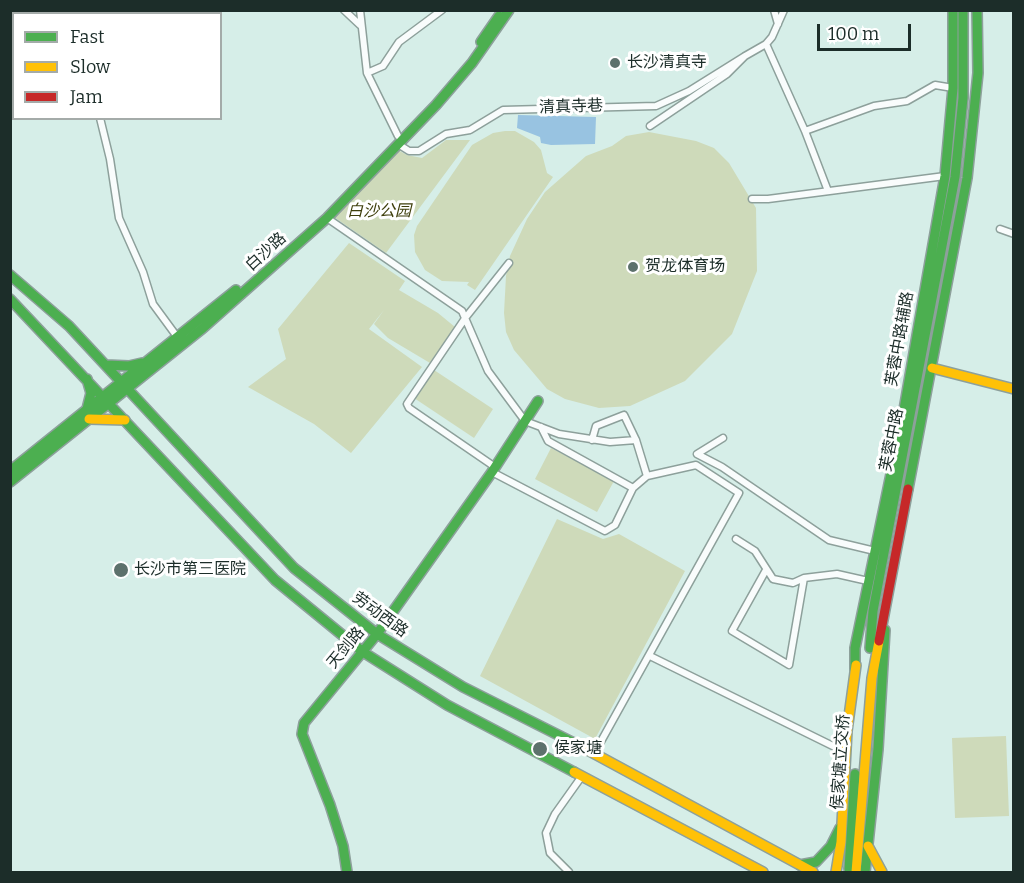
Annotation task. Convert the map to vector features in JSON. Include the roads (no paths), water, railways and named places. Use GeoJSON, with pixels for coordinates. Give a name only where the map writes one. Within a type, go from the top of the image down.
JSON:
{"type":"FeatureCollection","features":[{"type":"Feature","properties":{"kind":"main road","name":"白沙路"},"geometry":{"type":"LineString","coordinates":[[107,399],[129,389],[327,218],[470,58],[502,10]]}},
{"type":"Feature","properties":{"kind":"main road","name":"白沙路"},"geometry":{"type":"LineString","coordinates":[[10,471],[107,399],[122,381],[178,339],[323,214],[472,63],[509,10]]}},
{"type":"Feature","properties":{"kind":"main road","name":"芙蓉中路辅路"},"geometry":{"type":"LineString","coordinates":[[855,669],[855,648],[902,421],[945,176],[953,88],[953,10]]}},
{"type":"Feature","properties":{"kind":"main road","name":"芙蓉中路"},"geometry":{"type":"LineString","coordinates":[[836,873],[845,752],[855,669],[873,611],[955,177],[963,98],[963,10]]}},
{"type":"Feature","properties":{"kind":"main road","name":"芙蓉中路"},"geometry":{"type":"LineString","coordinates":[[865,873],[878,749],[886,604],[968,178],[978,73],[976,10]]}},
{"type":"Feature","properties":{"kind":"main road","name":"劳动西路"},"geometry":{"type":"LineString","coordinates":[[10,274],[69,326],[294,568],[377,634],[464,687],[594,754],[813,873]]}},
{"type":"Feature","properties":{"kind":"main road"},"geometry":{"type":"LineString","coordinates":[[10,299],[107,399],[206,509],[275,580],[363,652],[447,705],[763,873]]}},
{"type":"Feature","properties":{"kind":"main road"},"geometry":{"type":"LineString","coordinates":[[106,365],[129,366],[148,361]]}},
{"type":"Feature","properties":{"kind":"main road"},"geometry":{"type":"LineString","coordinates":[[932,368],[1014,389]]}},
{"type":"Feature","properties":{"kind":"main road"},"geometry":{"type":"LineString","coordinates":[[144,376],[141,391],[144,406]]}},
{"type":"Feature","properties":{"kind":"main road"},"geometry":{"type":"LineString","coordinates":[[86,377],[91,393],[88,414],[125,420]]}},
{"type":"Feature","properties":{"kind":"main road","name":"天剑路"},"geometry":{"type":"LineString","coordinates":[[347,873],[333,815],[302,734],[304,723],[312,710],[377,634],[494,470],[538,401]]}},
{"type":"Feature","properties":{"kind":"main road","name":"白沙路"},"geometry":{"type":"LineString","coordinates":[[10,482],[88,414]]}},
{"type":"Feature","properties":{"kind":"main road"},"geometry":{"type":"LineString","coordinates":[[872,656],[886,604]]}},
{"type":"Feature","properties":{"kind":"main road"},"geometry":{"type":"LineString","coordinates":[[872,656],[873,611]]}},
{"type":"Feature","properties":{"kind":"main road","name":"侯家塘立交桥"},"geometry":{"type":"LineString","coordinates":[[849,873],[860,712],[872,656]]}},
{"type":"Feature","properties":{"kind":"main road","name":"侯家塘立交桥"},"geometry":{"type":"LineString","coordinates":[[856,873],[872,656]]}},
{"type":"Feature","properties":{"kind":"main road"},"geometry":{"type":"LineString","coordinates":[[800,865],[816,862],[831,846],[841,826]]}},
{"type":"Feature","properties":{"kind":"main road"},"geometry":{"type":"LineString","coordinates":[[867,844],[882,873]]}},
{"type":"Feature","properties":{"kind":"street"},"geometry":{"type":"LineString","coordinates":[[344,10],[360,25]]}},
{"type":"Feature","properties":{"kind":"street"},"geometry":{"type":"LineString","coordinates":[[360,10],[367,73],[398,140]]}},
{"type":"Feature","properties":{"kind":"street"},"geometry":{"type":"LineString","coordinates":[[367,73],[383,66],[399,42],[442,10]]}},
{"type":"Feature","properties":{"kind":"street"},"geometry":{"type":"LineString","coordinates":[[774,10],[778,24]]}},
{"type":"Feature","properties":{"kind":"street"},"geometry":{"type":"LineString","coordinates":[[650,126],[727,74],[744,56],[766,44],[784,10]]}},
{"type":"Feature","properties":{"kind":"street"},"geometry":{"type":"LineString","coordinates":[[766,44],[805,131],[828,191]]}},
{"type":"Feature","properties":{"kind":"street","name":"清真寺巷"},"geometry":{"type":"LineString","coordinates":[[398,140],[409,152],[419,151],[446,134],[470,130],[503,110],[656,106],[689,91],[744,56]]}},
{"type":"Feature","properties":{"kind":"street"},"geometry":{"type":"LineString","coordinates":[[805,131],[874,106],[907,101],[935,85],[953,88]]}},
{"type":"Feature","properties":{"kind":"street"},"geometry":{"type":"LineString","coordinates":[[100,120],[110,159],[118,218],[143,272],[153,304],[178,339]]}},
{"type":"Feature","properties":{"kind":"street"},"geometry":{"type":"LineString","coordinates":[[752,199],[945,176]]}},
{"type":"Feature","properties":{"kind":"street"},"geometry":{"type":"LineString","coordinates":[[327,218],[462,311],[488,371],[525,421],[559,435],[592,440],[636,441]]}},
{"type":"Feature","properties":{"kind":"street"},"geometry":{"type":"LineString","coordinates":[[1000,229],[1014,234]]}},
{"type":"Feature","properties":{"kind":"street"},"geometry":{"type":"LineString","coordinates":[[509,263],[466,317],[407,404],[409,408],[494,470],[605,531],[615,525],[633,488],[647,476],[696,465],[739,493],[594,754]]}},
{"type":"Feature","properties":{"kind":"street"},"geometry":{"type":"LineString","coordinates":[[592,440],[596,426],[624,415],[636,441],[647,476]]}},
{"type":"Feature","properties":{"kind":"street"},"geometry":{"type":"LineString","coordinates":[[541,427],[548,441],[633,488]]}},
{"type":"Feature","properties":{"kind":"street"},"geometry":{"type":"LineString","coordinates":[[723,438],[698,454],[722,467],[829,540],[875,551]]}},
{"type":"Feature","properties":{"kind":"street"},"geometry":{"type":"LineString","coordinates":[[736,539],[755,551],[773,579],[793,583],[804,578],[837,574],[868,581]]}},
{"type":"Feature","properties":{"kind":"street"},"geometry":{"type":"LineString","coordinates":[[766,570],[732,632],[789,665],[804,578]]}},
{"type":"Feature","properties":{"kind":"street"},"geometry":{"type":"LineString","coordinates":[[650,656],[845,752]]}},
{"type":"Feature","properties":{"kind":"street"},"geometry":{"type":"LineString","coordinates":[[569,873],[550,853],[546,833],[555,814],[582,776]]}},
{"type":"Feature","properties":{"kind":"water"},"geometry":{"type":"Polygon","coordinates":[[[518,115],[596,117],[595,144],[551,145],[541,143],[540,137],[517,128],[518,115]]]}},
{"type":"Feature","properties":{"kind":"place","name":"长沙清真寺"},"geometry":{"type":"Point","coordinates":[615,63]}},
{"type":"Feature","properties":{"kind":"place","name":"贺龙体育场"},"geometry":{"type":"Point","coordinates":[633,267]}},
{"type":"Feature","properties":{"kind":"place","name":"长沙市第三医院"},"geometry":{"type":"Point","coordinates":[121,570]}},
{"type":"Feature","properties":{"kind":"place","name":"侯家塘"},"geometry":{"type":"Point","coordinates":[540,749]}},
{"type":"Feature","properties":{"kind":"park label","name":"白沙公园"},"geometry":{"type":"Point","coordinates":[379,212]}}]}
